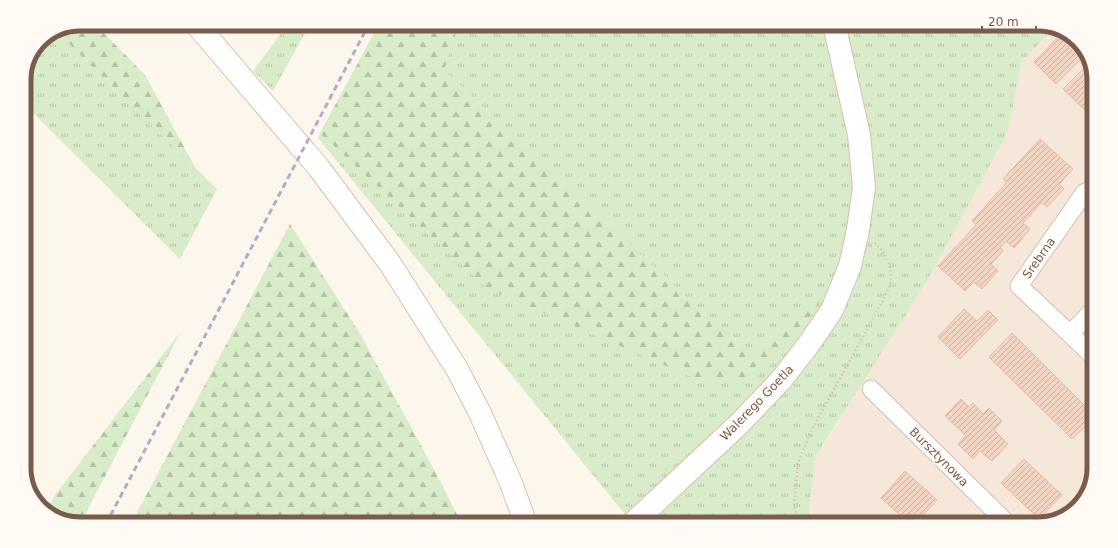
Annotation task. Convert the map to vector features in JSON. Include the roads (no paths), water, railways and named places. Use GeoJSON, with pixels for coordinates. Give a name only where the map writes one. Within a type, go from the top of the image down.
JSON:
{"type":"FeatureCollection","features":[{"type":"Feature","properties":{"kind":"main road"},"geometry":{"type":"LineString","coordinates":[[202,31],[319,168],[391,265],[457,369],[480,413],[511,483],[523,517]]}},
{"type":"Feature","properties":{"kind":"main road","name":"Walerego Goetla"},"geometry":{"type":"LineString","coordinates":[[639,517],[739,424],[781,380],[810,344],[832,310],[850,266],[858,230],[864,187],[859,135],[836,31]]}},
{"type":"Feature","properties":{"kind":"street","name":"Srebrna"},"geometry":{"type":"LineString","coordinates":[[1085,192],[1019,286],[1087,350]]}},
{"type":"Feature","properties":{"kind":"street"},"geometry":{"type":"LineString","coordinates":[[1070,334],[1087,316]]}},
{"type":"Feature","properties":{"kind":"street","name":"Bursztynowa"},"geometry":{"type":"LineString","coordinates":[[871,389],[1001,517]]}},
{"type":"Feature","properties":{"kind":"railway"},"geometry":{"type":"LineString","coordinates":[[110,517],[365,31]]}}]}
